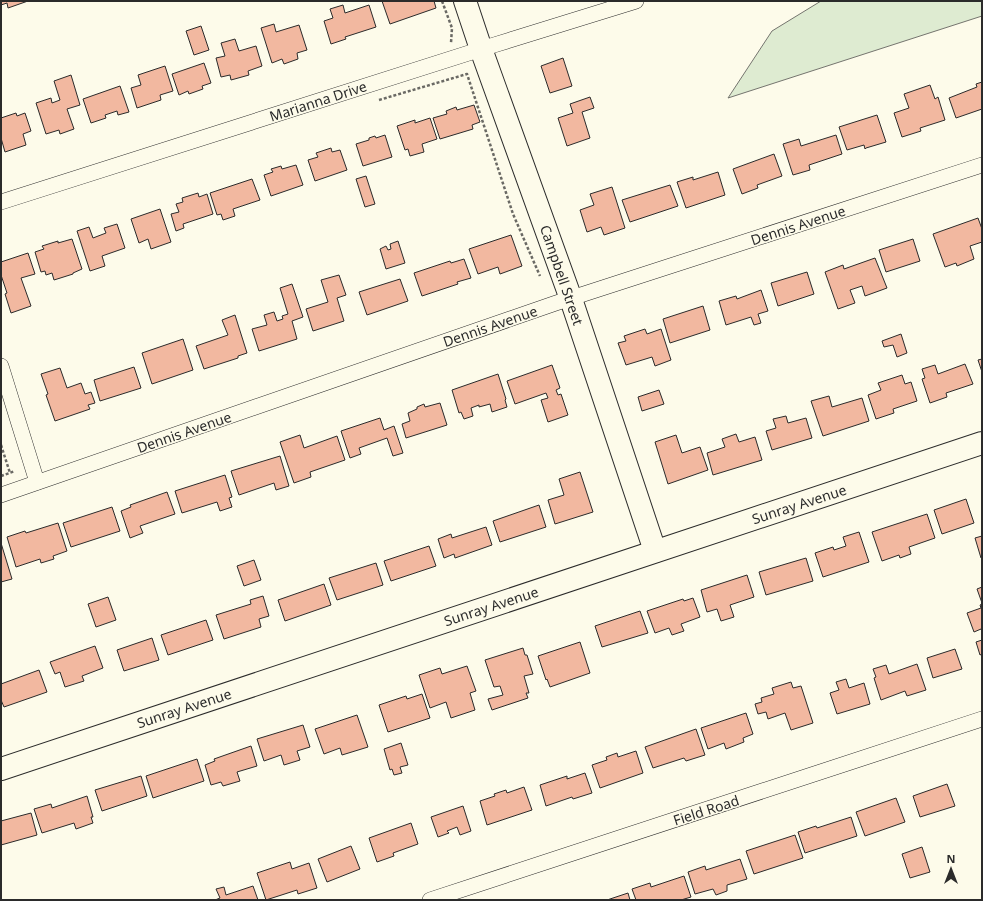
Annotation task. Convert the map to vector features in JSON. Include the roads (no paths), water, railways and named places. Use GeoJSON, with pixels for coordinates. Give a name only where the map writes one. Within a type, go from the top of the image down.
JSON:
{"type":"FeatureCollection","features":[{"type":"Feature","properties":{"kind":"street","name":"Campbell Street"},"geometry":{"type":"LineString","coordinates":[[466,1],[481,49],[571,299],[655,551]]}},
{"type":"Feature","properties":{"kind":"street","name":"Marianna Drive"},"geometry":{"type":"LineString","coordinates":[[1,202],[636,1]]}},
{"type":"Feature","properties":{"kind":"street","name":"Dennis Avenue"},"geometry":{"type":"LineString","coordinates":[[1,495],[556,303],[982,165]]}},
{"type":"Feature","properties":{"kind":"street"},"geometry":{"type":"LineString","coordinates":[[1,366],[37,482]]}},
{"type":"Feature","properties":{"kind":"street","name":"Sunray Avenue"},"geometry":{"type":"LineString","coordinates":[[1,769],[982,443]]}},
{"type":"Feature","properties":{"kind":"street","name":"Field Road"},"geometry":{"type":"LineString","coordinates":[[430,900],[982,719]]}}]}
